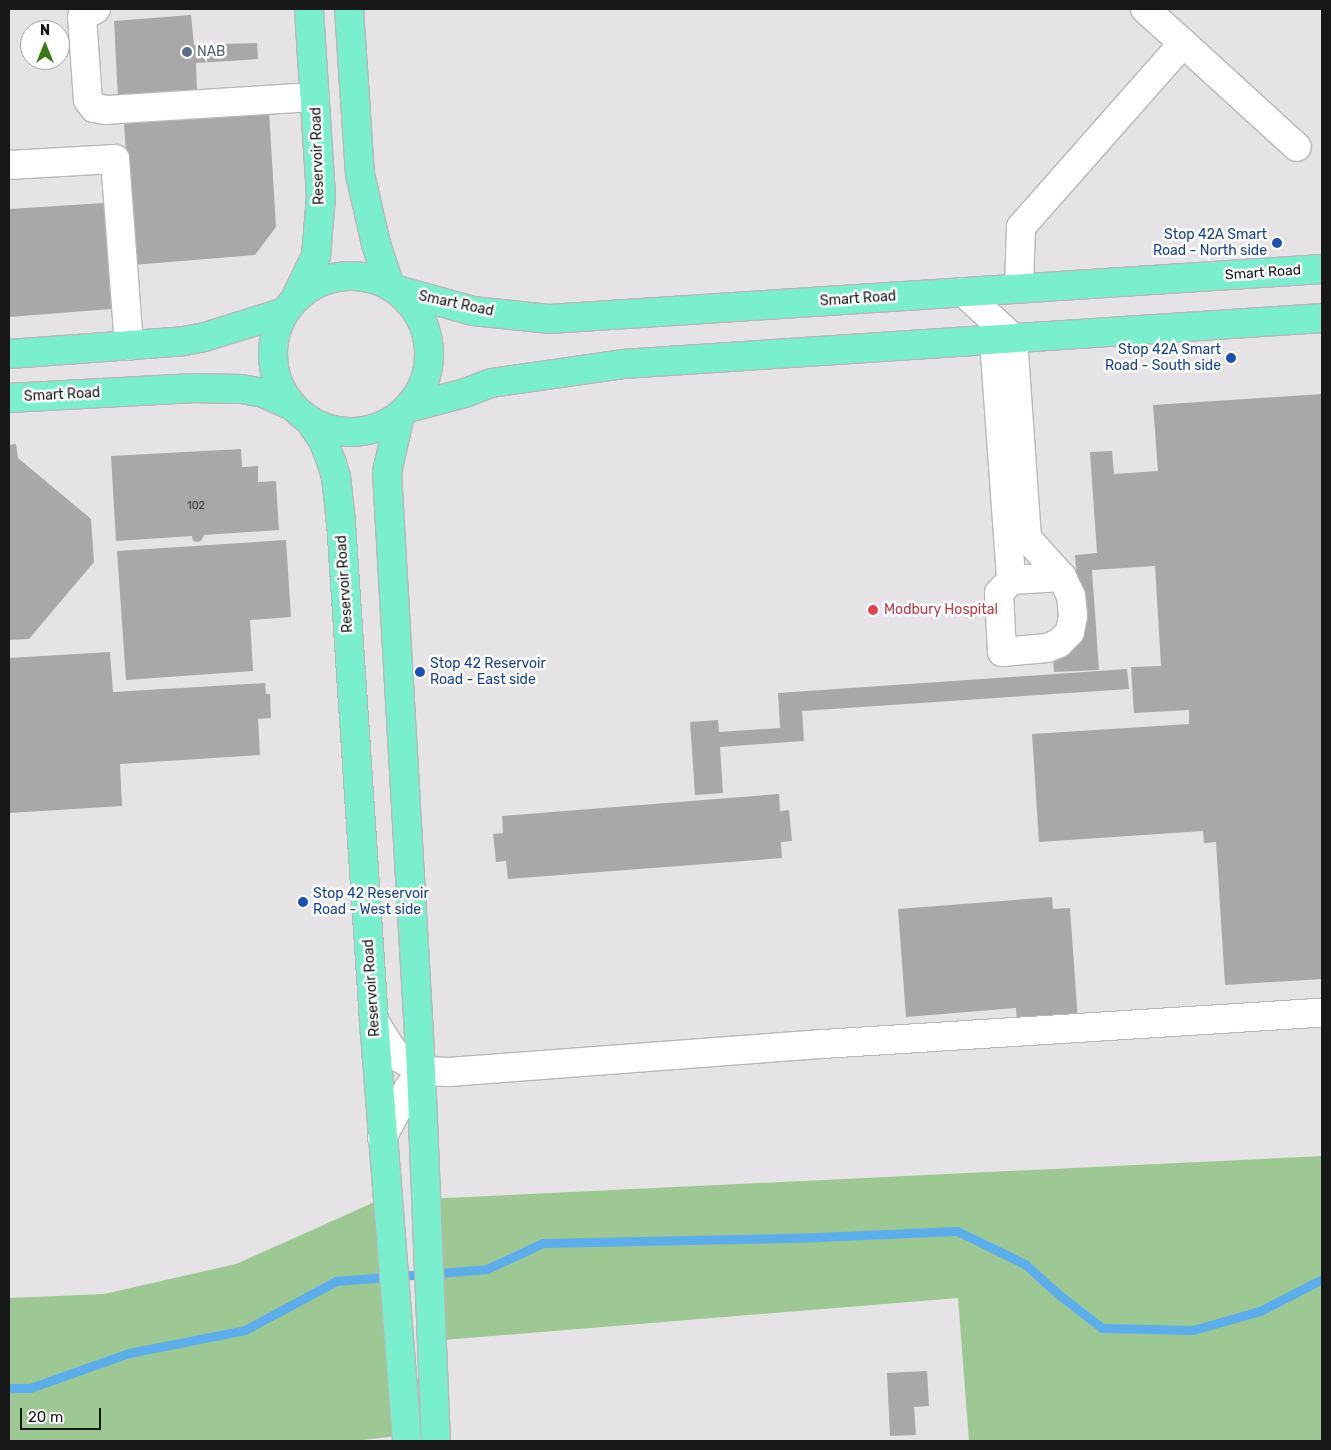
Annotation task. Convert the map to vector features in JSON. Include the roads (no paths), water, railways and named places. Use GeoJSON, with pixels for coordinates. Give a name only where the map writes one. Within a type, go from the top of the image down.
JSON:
{"type":"FeatureCollection","features":[{"type":"Feature","properties":{"kind":"main road","name":"Reservoir Road"},"geometry":{"type":"LineString","coordinates":[[290,305],[316,256],[321,196],[309,9]]}},
{"type":"Feature","properties":{"kind":"main road"},"geometry":{"type":"LineString","coordinates":[[349,9],[360,174],[375,239],[394,288]]}},
{"type":"Feature","properties":{"kind":"main road","name":"Smart Road"},"geometry":{"type":"LineString","coordinates":[[394,288],[473,310],[549,319],[1322,269]]}},
{"type":"Feature","properties":{"kind":"main road"},"geometry":{"type":"LineString","coordinates":[[9,354],[184,341],[205,337],[290,305],[314,285],[335,277],[363,276],[394,288],[407,298],[421,318],[429,341],[430,353],[426,377],[419,394],[404,412],[387,472],[420,1071],[436,1441]]}},
{"type":"Feature","properties":{"kind":"main road"},"geometry":{"type":"LineString","coordinates":[[290,305],[274,339],[274,367],[277,381],[301,413],[340,432],[372,430],[404,412],[491,383],[623,364],[1322,318]]}},
{"type":"Feature","properties":{"kind":"main road","name":"Smart Road"},"geometry":{"type":"LineString","coordinates":[[9,398],[191,388],[240,389],[263,393],[301,413]]}},
{"type":"Feature","properties":{"kind":"main road","name":"Reservoir Road"},"geometry":{"type":"LineString","coordinates":[[301,413],[323,440],[336,477],[347,598],[382,1138],[396,1285],[407,1441]]}},
{"type":"Feature","properties":{"kind":"lane"},"geometry":{"type":"LineString","coordinates":[[96,9],[82,17],[88,100],[94,108],[106,110],[315,97]]}},
{"type":"Feature","properties":{"kind":"lane"},"geometry":{"type":"LineString","coordinates":[[1145,9],[1296,147]]}},
{"type":"Feature","properties":{"kind":"lane"},"geometry":{"type":"LineString","coordinates":[[1019,288],[1021,227],[1183,43]]}},
{"type":"Feature","properties":{"kind":"lane"},"geometry":{"type":"LineString","coordinates":[[9,165],[115,159],[129,345]]}},
{"type":"Feature","properties":{"kind":"lane"},"geometry":{"type":"LineString","coordinates":[[963,292],[1004,339],[1027,538],[1062,577],[1071,596],[1073,616],[1070,632],[1059,643],[1047,648],[1002,652],[999,593],[1010,580],[1004,339]]}},
{"type":"Feature","properties":{"kind":"lane"},"geometry":{"type":"LineString","coordinates":[[1010,580],[1062,577]]}},
{"type":"Feature","properties":{"kind":"lane"},"geometry":{"type":"LineString","coordinates":[[374,1021],[390,1047],[400,1058],[420,1071],[449,1072],[823,1044],[1322,1012]]}},
{"type":"Feature","properties":{"kind":"lane"},"geometry":{"type":"LineString","coordinates":[[382,1138],[408,1089],[420,1071]]}},
{"type":"Feature","properties":{"kind":"waterway"},"geometry":{"type":"LineString","coordinates":[[9,1388],[30,1388],[129,1353],[245,1330],[336,1281],[487,1269],[543,1243],[818,1237],[957,1231],[1025,1264],[1057,1293],[1102,1328],[1193,1330],[1260,1311],[1322,1279]]}},
{"type":"Feature","properties":{"kind":"place","name":"NAB"},"geometry":{"type":"Point","coordinates":[187,52]}},
{"type":"Feature","properties":{"kind":"place","name":"Stop 42A Smart Road - North side"},"geometry":{"type":"Point","coordinates":[1277,243]}},
{"type":"Feature","properties":{"kind":"place","name":"Stop 42A Smart Road - South side"},"geometry":{"type":"Point","coordinates":[1231,358]}},
{"type":"Feature","properties":{"kind":"place","name":"Modbury Hospital"},"geometry":{"type":"Point","coordinates":[873,610]}},
{"type":"Feature","properties":{"kind":"place","name":"Stop 42 Reservoir Road - East side"},"geometry":{"type":"Point","coordinates":[420,672]}},
{"type":"Feature","properties":{"kind":"place","name":"Stop 42 Reservoir Road - West side"},"geometry":{"type":"Point","coordinates":[303,902]}}]}
